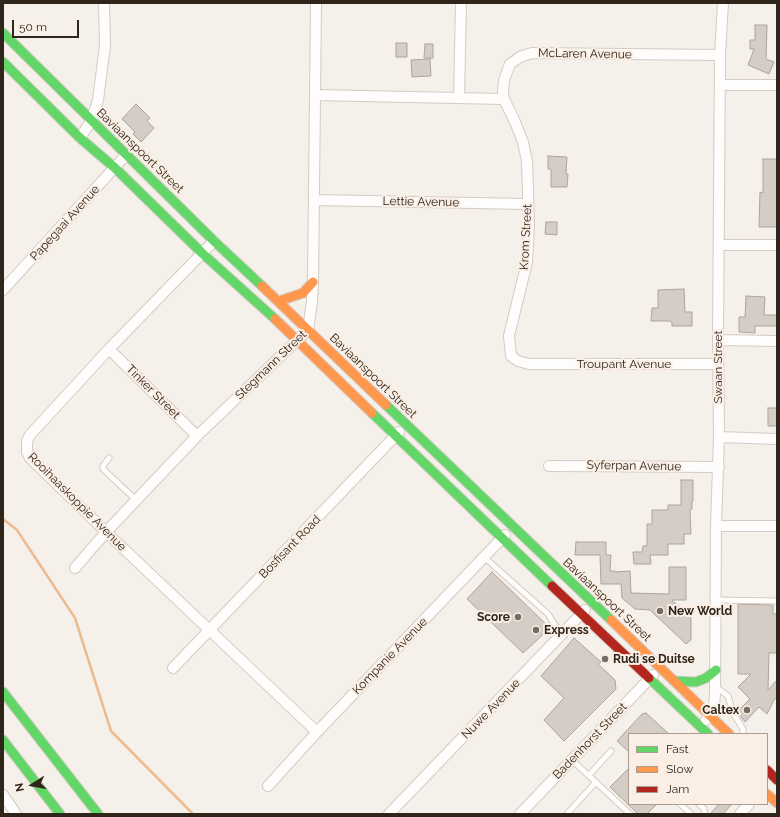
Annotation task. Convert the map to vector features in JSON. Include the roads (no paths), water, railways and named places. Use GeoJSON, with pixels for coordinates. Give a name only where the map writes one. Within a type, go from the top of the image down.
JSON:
{"type":"FeatureCollection","features":[{"type":"Feature","properties":{"kind":"main road","name":"Baviaanspoort Street"},"geometry":{"type":"LineString","coordinates":[[3,33],[214,241],[279,301],[728,733]]}},
{"type":"Feature","properties":{"kind":"main road"},"geometry":{"type":"LineString","coordinates":[[3,62],[80,138],[115,168],[203,254],[298,340],[395,436],[581,615],[704,730]]}},
{"type":"Feature","properties":{"kind":"main road"},"geometry":{"type":"LineString","coordinates":[[279,301],[303,293],[313,282]]}},
{"type":"Feature","properties":{"kind":"main road"},"geometry":{"type":"LineString","coordinates":[[675,681],[696,682],[706,678],[716,670]]}},
{"type":"Feature","properties":{"kind":"main road"},"geometry":{"type":"LineString","coordinates":[[3,692],[98,814]]}},
{"type":"Feature","properties":{"kind":"main road"},"geometry":{"type":"LineString","coordinates":[[3,740],[60,814]]}},
{"type":"Feature","properties":{"kind":"main road"},"geometry":{"type":"LineString","coordinates":[[768,771],[776,779]]}},
{"type":"Feature","properties":{"kind":"main road"},"geometry":{"type":"LineString","coordinates":[[768,795],[777,803]]}},
{"type":"Feature","properties":{"kind":"street"},"geometry":{"type":"LineString","coordinates":[[80,138],[91,121],[98,100],[104,46],[104,3]]}},
{"type":"Feature","properties":{"kind":"street","name":"Stegmann Street"},"geometry":{"type":"LineString","coordinates":[[75,568],[106,532],[197,436],[308,330],[313,282],[316,3]]}},
{"type":"Feature","properties":{"kind":"street"},"geometry":{"type":"LineString","coordinates":[[459,98],[461,3]]}},
{"type":"Feature","properties":{"kind":"street","name":"Swaan Street"},"geometry":{"type":"LineString","coordinates":[[704,730],[709,716],[714,708],[716,670],[716,526],[719,467],[718,340],[720,55],[723,3]]}},
{"type":"Feature","properties":{"kind":"street","name":"McLaren Avenue"},"geometry":{"type":"LineString","coordinates":[[504,99],[504,80],[510,64],[520,57],[532,53],[720,55]]}},
{"type":"Feature","properties":{"kind":"street"},"geometry":{"type":"LineString","coordinates":[[720,85],[777,86]]}},
{"type":"Feature","properties":{"kind":"street"},"geometry":{"type":"LineString","coordinates":[[315,95],[504,99]]}},
{"type":"Feature","properties":{"kind":"street","name":"Krom Street"},"geometry":{"type":"LineString","coordinates":[[504,99],[516,122],[527,161],[528,204],[528,262],[509,336],[511,356],[518,361],[529,364]]}},
{"type":"Feature","properties":{"kind":"street","name":"Papegaai Avenue"},"geometry":{"type":"LineString","coordinates":[[3,290],[126,155]]}},
{"type":"Feature","properties":{"kind":"street","name":"Lettie Avenue"},"geometry":{"type":"LineString","coordinates":[[314,200],[528,204]]}},
{"type":"Feature","properties":{"kind":"street","name":"Rooihaaskoppie Avenue"},"geometry":{"type":"LineString","coordinates":[[214,241],[109,349],[30,435],[26,447],[27,452],[30,458],[106,532],[317,732]]}},
{"type":"Feature","properties":{"kind":"street"},"geometry":{"type":"LineString","coordinates":[[719,245],[777,245]]}},
{"type":"Feature","properties":{"kind":"street"},"geometry":{"type":"LineString","coordinates":[[718,340],[777,341]]}},
{"type":"Feature","properties":{"kind":"street","name":"Tinker Street"},"geometry":{"type":"LineString","coordinates":[[109,349],[197,436]]}},
{"type":"Feature","properties":{"kind":"street","name":"Troupant Avenue"},"geometry":{"type":"LineString","coordinates":[[529,364],[718,364]]}},
{"type":"Feature","properties":{"kind":"street","name":"Bosfisant Road"},"geometry":{"type":"LineString","coordinates":[[173,668],[210,631],[406,424]]}},
{"type":"Feature","properties":{"kind":"street"},"geometry":{"type":"LineString","coordinates":[[719,437],[777,439]]}},
{"type":"Feature","properties":{"kind":"street","name":"Syferpan Avenue"},"geometry":{"type":"LineString","coordinates":[[549,466],[719,467]]}},
{"type":"Feature","properties":{"kind":"street","name":"Kompanie Avenue"},"geometry":{"type":"LineString","coordinates":[[268,786],[317,732],[513,526]]}},
{"type":"Feature","properties":{"kind":"street"},"geometry":{"type":"LineString","coordinates":[[716,526],[777,526]]}},
{"type":"Feature","properties":{"kind":"street","name":"Nuwe Avenue"},"geometry":{"type":"LineString","coordinates":[[389,814],[592,603]]}},
{"type":"Feature","properties":{"kind":"street","name":"Badenhorst Street"},"geometry":{"type":"LineString","coordinates":[[520,814],[650,679],[660,666]]}},
{"type":"Feature","properties":{"kind":"street"},"geometry":{"type":"LineString","coordinates":[[768,785],[776,779]]}},
{"type":"Feature","properties":{"kind":"street"},"geometry":{"type":"LineString","coordinates":[[3,795],[16,814]]}},
{"type":"Feature","properties":{"kind":"street"},"geometry":{"type":"LineString","coordinates":[[740,814],[749,805]]}},
{"type":"Feature","properties":{"kind":"lane"},"geometry":{"type":"LineString","coordinates":[[109,458],[103,466],[103,469],[136,500]]}},
{"type":"Feature","properties":{"kind":"lane"},"geometry":{"type":"LineString","coordinates":[[484,557],[548,614],[555,626],[564,633]]}},
{"type":"Feature","properties":{"kind":"lane"},"geometry":{"type":"LineString","coordinates":[[716,600],[777,601]]}},
{"type":"Feature","properties":{"kind":"lane"},"geometry":{"type":"LineString","coordinates":[[715,686],[728,696],[731,707],[743,729],[743,733]]}},
{"type":"Feature","properties":{"kind":"lane"},"geometry":{"type":"LineString","coordinates":[[588,775],[611,751]]}},
{"type":"Feature","properties":{"kind":"lane"},"geometry":{"type":"LineString","coordinates":[[572,760],[630,814]]}},
{"type":"Feature","properties":{"kind":"lane"},"geometry":{"type":"LineString","coordinates":[[567,814],[596,782]]}},
{"type":"Feature","properties":{"kind":"lane"},"geometry":{"type":"LineString","coordinates":[[681,805],[691,814]]}},
{"type":"Feature","properties":{"kind":"lane"},"geometry":{"type":"LineString","coordinates":[[701,805],[704,809],[705,814]]}},
{"type":"Feature","properties":{"kind":"waterway"},"geometry":{"type":"LineString","coordinates":[[3,519],[17,530],[75,618],[111,731],[193,814]]}},
{"type":"Feature","properties":{"kind":"place","name":"New World"},"geometry":{"type":"Point","coordinates":[660,611]}},
{"type":"Feature","properties":{"kind":"place","name":"Score"},"geometry":{"type":"Point","coordinates":[518,617]}},
{"type":"Feature","properties":{"kind":"place","name":"Express"},"geometry":{"type":"Point","coordinates":[536,630]}},
{"type":"Feature","properties":{"kind":"place","name":"Rudi se Duitse"},"geometry":{"type":"Point","coordinates":[605,659]}},
{"type":"Feature","properties":{"kind":"place","name":"Caltex"},"geometry":{"type":"Point","coordinates":[747,710]}}]}
